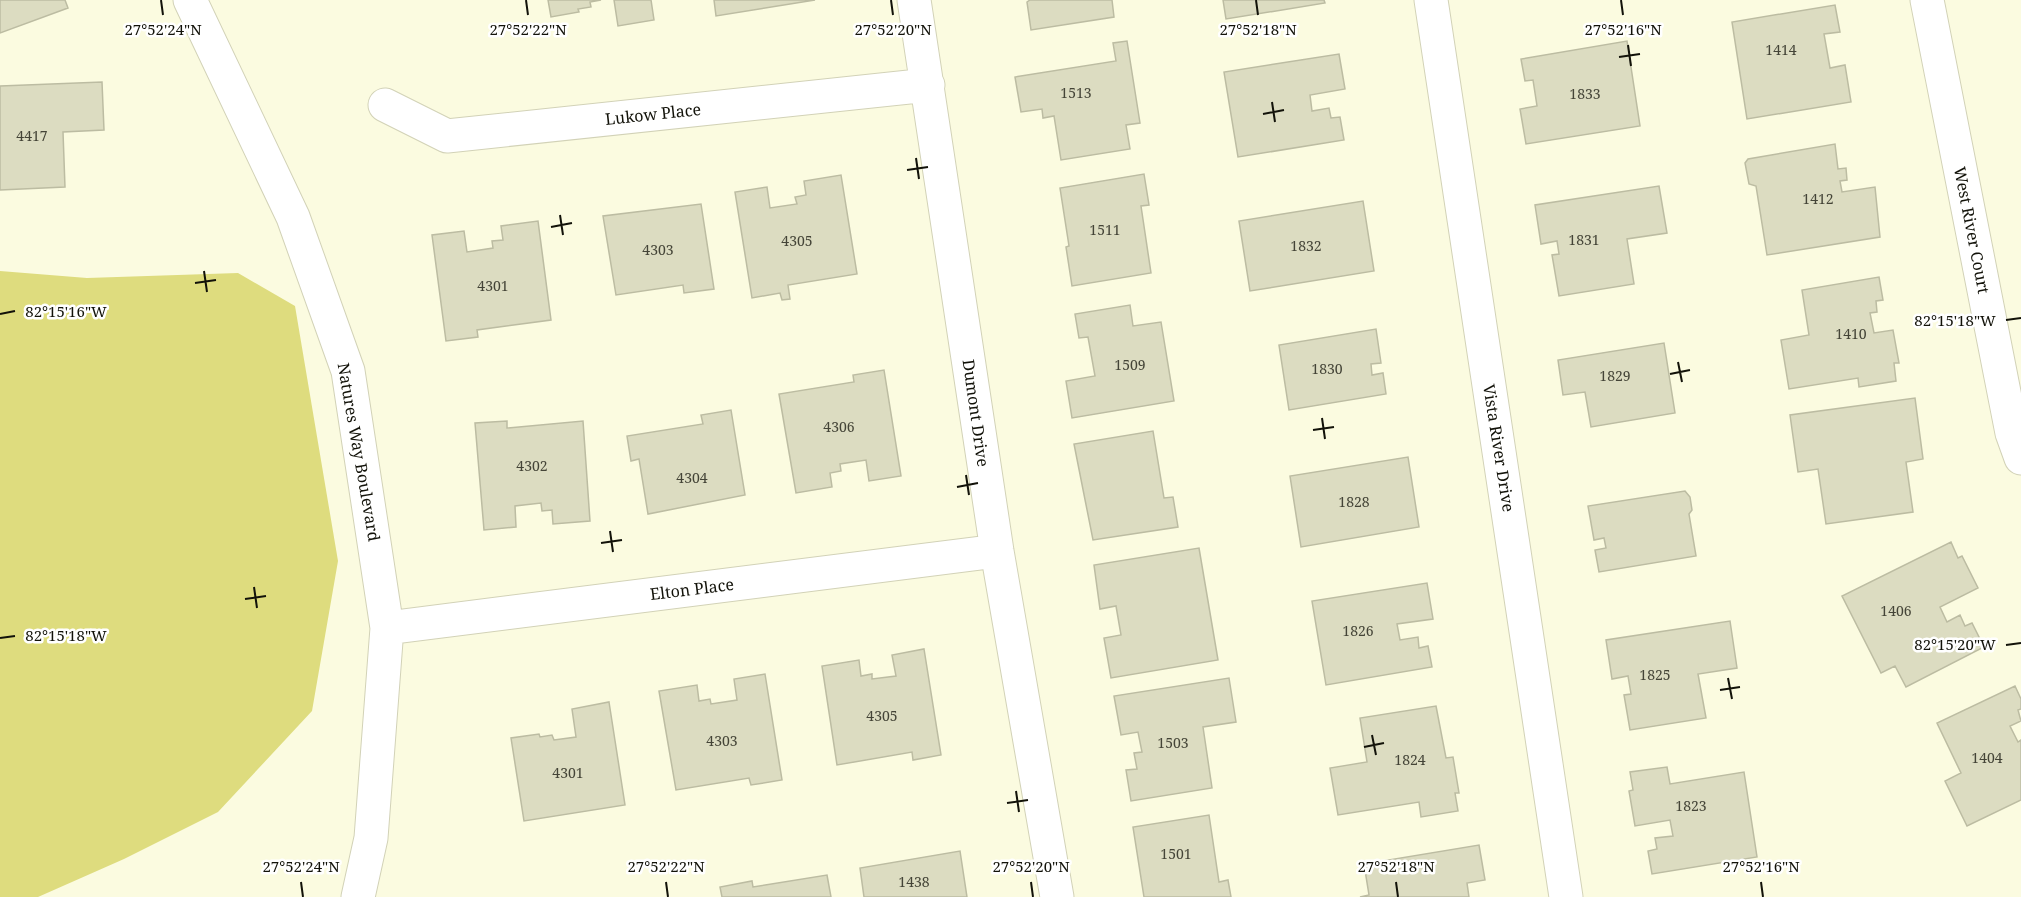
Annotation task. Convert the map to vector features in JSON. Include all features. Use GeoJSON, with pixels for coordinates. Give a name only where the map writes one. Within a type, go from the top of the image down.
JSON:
{"type":"FeatureCollection","features":[{"type":"Feature","properties":{"kind":"street","name":"Natures Way Boulevard"},"geometry":{"type":"LineString","coordinates":[[190,0],[293,217],[348,370],[387,628],[371,838],[358,897]]}},
{"type":"Feature","properties":{"kind":"street","name":"Dumont Drive"},"geometry":{"type":"LineString","coordinates":[[914,0],[997,551],[1057,897]]}},
{"type":"Feature","properties":{"kind":"street","name":"Vista River Drive"},"geometry":{"type":"LineString","coordinates":[[1431,0],[1566,897]]}},
{"type":"Feature","properties":{"kind":"street","name":"West River Court"},"geometry":{"type":"LineString","coordinates":[[1927,0],[2012,434],[2021,458]]}},
{"type":"Feature","properties":{"kind":"street","name":"Lukow Place"},"geometry":{"type":"LineString","coordinates":[[385,105],[447,136],[928,85]]}},
{"type":"Feature","properties":{"kind":"street","name":"Elton Place"},"geometry":{"type":"LineString","coordinates":[[387,628],[997,551]]}},
{"type":"Feature","properties":{"kind":"shaded area"},"geometry":{"type":"Polygon","coordinates":[[[0,271],[87,278],[238,273],[295,306],[338,561],[312,711],[218,812],[124,859],[38,897],[0,897],[0,271]]]}},
{"type":"Feature","properties":{"kind":"building"},"geometry":{"type":"Polygon","coordinates":[[[0,0],[65,0],[68,8],[0,33],[0,0]]]}},
{"type":"Feature","properties":{"kind":"building"},"geometry":{"type":"Polygon","coordinates":[[[548,0],[601,0],[590,2],[591,7],[578,9],[579,12],[551,17],[548,0]]]}},
{"type":"Feature","properties":{"kind":"building"},"geometry":{"type":"Polygon","coordinates":[[[614,0],[651,0],[654,20],[618,26],[614,0]]]}},
{"type":"Feature","properties":{"kind":"building"},"geometry":{"type":"Polygon","coordinates":[[[714,0],[815,0],[716,16],[714,0]]]}},
{"type":"Feature","properties":{"kind":"building"},"geometry":{"type":"Polygon","coordinates":[[[1030,0],[1112,0],[1114,17],[1031,30],[1027,2],[1030,0]]]}},
{"type":"Feature","properties":{"kind":"building"},"geometry":{"type":"Polygon","coordinates":[[[1223,0],[1324,0],[1325,3],[1226,19],[1223,0]]]}},
{"type":"Feature","properties":{"kind":"building"},"geometry":{"type":"Polygon","coordinates":[[[1835,5],[1840,32],[1824,34],[1830,68],[1845,65],[1851,102],[1747,119],[1732,22],[1835,5]]]}},
{"type":"Feature","properties":{"kind":"building"},"geometry":{"type":"Polygon","coordinates":[[[1127,41],[1140,123],[1126,125],[1130,149],[1061,160],[1054,116],[1043,118],[1042,109],[1021,112],[1015,77],[1116,61],[1113,43],[1127,41]]]}},
{"type":"Feature","properties":{"kind":"building"},"geometry":{"type":"Polygon","coordinates":[[[1627,41],[1640,126],[1526,144],[1520,109],[1537,106],[1533,80],[1525,81],[1521,59],[1627,41]]]}},
{"type":"Feature","properties":{"kind":"building"},"geometry":{"type":"Polygon","coordinates":[[[1339,54],[1345,89],[1310,95],[1312,111],[1329,108],[1331,118],[1340,117],[1344,140],[1238,157],[1224,72],[1339,54]]]}},
{"type":"Feature","properties":{"kind":"building"},"geometry":{"type":"Polygon","coordinates":[[[102,82],[104,130],[63,132],[65,187],[0,190],[0,86],[102,82]]]}},
{"type":"Feature","properties":{"kind":"building"},"geometry":{"type":"Polygon","coordinates":[[[1835,144],[1838,169],[1846,168],[1847,180],[1840,181],[1842,192],[1875,187],[1880,237],[1767,255],[1756,186],[1749,184],[1745,163],[1748,159],[1835,144]]]}},
{"type":"Feature","properties":{"kind":"building"},"geometry":{"type":"Polygon","coordinates":[[[1144,174],[1149,205],[1141,206],[1151,273],[1072,286],[1066,247],[1069,246],[1060,188],[1144,174]]]}},
{"type":"Feature","properties":{"kind":"building"},"geometry":{"type":"Polygon","coordinates":[[[841,175],[857,274],[788,285],[790,299],[782,300],[780,293],[752,298],[735,192],[767,187],[770,208],[797,204],[795,197],[806,195],[804,181],[841,175]]]}},
{"type":"Feature","properties":{"kind":"building"},"geometry":{"type":"Polygon","coordinates":[[[1659,186],[1667,233],[1627,239],[1634,284],[1559,296],[1552,255],[1559,254],[1557,241],[1541,244],[1535,205],[1659,186]]]}},
{"type":"Feature","properties":{"kind":"building"},"geometry":{"type":"Polygon","coordinates":[[[1363,201],[1374,271],[1250,291],[1239,221],[1363,201]]]}},
{"type":"Feature","properties":{"kind":"building"},"geometry":{"type":"Polygon","coordinates":[[[701,204],[714,289],[684,293],[683,285],[616,295],[603,216],[701,204]]]}},
{"type":"Feature","properties":{"kind":"building"},"geometry":{"type":"Polygon","coordinates":[[[538,221],[551,320],[477,330],[478,337],[446,341],[432,235],[464,231],[467,252],[493,248],[492,241],[503,240],[501,226],[538,221]]]}},
{"type":"Feature","properties":{"kind":"building"},"geometry":{"type":"Polygon","coordinates":[[[1879,277],[1883,300],[1876,301],[1877,312],[1870,313],[1874,333],[1893,330],[1899,363],[1894,363],[1896,381],[1859,387],[1858,378],[1789,389],[1781,340],[1809,335],[1802,290],[1879,277]]]}},
{"type":"Feature","properties":{"kind":"building"},"geometry":{"type":"Polygon","coordinates":[[[1130,305],[1133,326],[1161,322],[1174,401],[1072,418],[1066,381],[1095,376],[1088,337],[1079,338],[1075,314],[1130,305]]]}},
{"type":"Feature","properties":{"kind":"building"},"geometry":{"type":"Polygon","coordinates":[[[1376,329],[1381,363],[1371,364],[1372,375],[1383,373],[1386,394],[1289,410],[1279,345],[1376,329]]]}},
{"type":"Feature","properties":{"kind":"building"},"geometry":{"type":"Polygon","coordinates":[[[1664,343],[1675,413],[1591,427],[1585,392],[1563,395],[1558,360],[1664,343]]]}},
{"type":"Feature","properties":{"kind":"building"},"geometry":{"type":"Polygon","coordinates":[[[884,370],[901,476],[869,481],[866,460],[840,464],[841,471],[830,473],[832,487],[796,493],[779,394],[854,382],[853,375],[884,370]]]}},
{"type":"Feature","properties":{"kind":"building"},"geometry":{"type":"Polygon","coordinates":[[[1915,398],[1923,459],[1906,462],[1913,512],[1826,524],[1818,469],[1798,472],[1790,415],[1915,398]]]}},
{"type":"Feature","properties":{"kind":"building"},"geometry":{"type":"Polygon","coordinates":[[[731,410],[745,495],[648,514],[639,459],[631,461],[627,436],[703,424],[701,415],[731,410]]]}},
{"type":"Feature","properties":{"kind":"building"},"geometry":{"type":"Polygon","coordinates":[[[507,421],[507,428],[583,421],[590,521],[553,524],[552,510],[542,511],[541,503],[515,506],[516,527],[484,530],[475,423],[507,421]]]}},
{"type":"Feature","properties":{"kind":"building"},"geometry":{"type":"Polygon","coordinates":[[[1153,431],[1164,498],[1173,497],[1178,527],[1093,540],[1074,444],[1153,431]]]}},
{"type":"Feature","properties":{"kind":"building"},"geometry":{"type":"Polygon","coordinates":[[[1408,457],[1419,527],[1301,547],[1290,476],[1408,457]]]}},
{"type":"Feature","properties":{"kind":"building"},"geometry":{"type":"Polygon","coordinates":[[[1685,491],[1690,497],[1692,510],[1689,514],[1696,556],[1599,572],[1595,550],[1606,548],[1604,538],[1594,540],[1588,506],[1685,491]]]}},
{"type":"Feature","properties":{"kind":"building"},"geometry":{"type":"Polygon","coordinates":[[[1951,542],[1958,558],[1962,556],[1978,588],[1940,607],[1947,622],[1960,615],[1965,626],[1972,623],[1984,647],[1906,687],[1895,666],[1881,673],[1842,596],[1951,542]]]}},
{"type":"Feature","properties":{"kind":"building"},"geometry":{"type":"Polygon","coordinates":[[[1199,548],[1218,660],[1111,678],[1104,638],[1121,635],[1116,606],[1100,609],[1094,565],[1199,548]]]}},
{"type":"Feature","properties":{"kind":"building"},"geometry":{"type":"Polygon","coordinates":[[[1427,583],[1433,619],[1397,624],[1400,640],[1418,637],[1419,648],[1428,646],[1432,667],[1326,685],[1312,601],[1427,583]]]}},
{"type":"Feature","properties":{"kind":"building"},"geometry":{"type":"Polygon","coordinates":[[[1730,621],[1737,668],[1698,674],[1706,718],[1630,730],[1624,695],[1631,694],[1628,676],[1612,679],[1606,640],[1730,621]]]}},
{"type":"Feature","properties":{"kind":"building"},"geometry":{"type":"Polygon","coordinates":[[[924,649],[941,755],[913,760],[912,752],[837,765],[822,666],[859,660],[861,676],[872,674],[872,679],[896,676],[892,655],[924,649]]]}},
{"type":"Feature","properties":{"kind":"building"},"geometry":{"type":"Polygon","coordinates":[[[765,674],[782,780],[751,785],[749,778],[676,790],[659,691],[697,685],[699,701],[710,699],[711,704],[737,700],[734,679],[765,674]]]}},
{"type":"Feature","properties":{"kind":"building"},"geometry":{"type":"Polygon","coordinates":[[[1229,678],[1236,722],[1203,727],[1212,788],[1131,801],[1126,770],[1137,769],[1134,753],[1142,752],[1138,732],[1121,735],[1114,696],[1229,678]]]}},
{"type":"Feature","properties":{"kind":"building"},"geometry":{"type":"Polygon","coordinates":[[[2015,686],[2021,699],[2021,709],[2018,710],[2021,721],[2010,726],[2018,742],[2021,740],[2021,800],[1967,826],[1945,781],[1961,773],[1937,723],[2015,686]]]}},
{"type":"Feature","properties":{"kind":"building"},"geometry":{"type":"Polygon","coordinates":[[[609,702],[625,805],[524,821],[511,738],[539,734],[540,737],[552,735],[554,740],[576,737],[572,709],[609,702]]]}},
{"type":"Feature","properties":{"kind":"building"},"geometry":{"type":"Polygon","coordinates":[[[1436,706],[1446,758],[1453,757],[1459,793],[1455,793],[1458,811],[1421,817],[1419,802],[1338,815],[1330,768],[1367,762],[1360,718],[1436,706]]]}},
{"type":"Feature","properties":{"kind":"building"},"geometry":{"type":"Polygon","coordinates":[[[1667,767],[1670,784],[1744,772],[1757,857],[1652,874],[1648,851],[1657,849],[1655,838],[1673,836],[1670,820],[1635,826],[1629,791],[1633,790],[1630,772],[1667,767]]]}},
{"type":"Feature","properties":{"kind":"building"},"geometry":{"type":"Polygon","coordinates":[[[1209,815],[1219,882],[1228,880],[1231,897],[1144,897],[1133,827],[1209,815]]]}},
{"type":"Feature","properties":{"kind":"building"},"geometry":{"type":"Polygon","coordinates":[[[1479,845],[1485,880],[1467,883],[1469,897],[1360,897],[1369,895],[1364,864],[1479,845]]]}},
{"type":"Feature","properties":{"kind":"building"},"geometry":{"type":"Polygon","coordinates":[[[960,851],[967,897],[864,897],[860,868],[960,851]]]}},
{"type":"Feature","properties":{"kind":"building"},"geometry":{"type":"Polygon","coordinates":[[[827,875],[831,897],[722,897],[720,887],[752,881],[753,887],[827,875]]]}}]}
